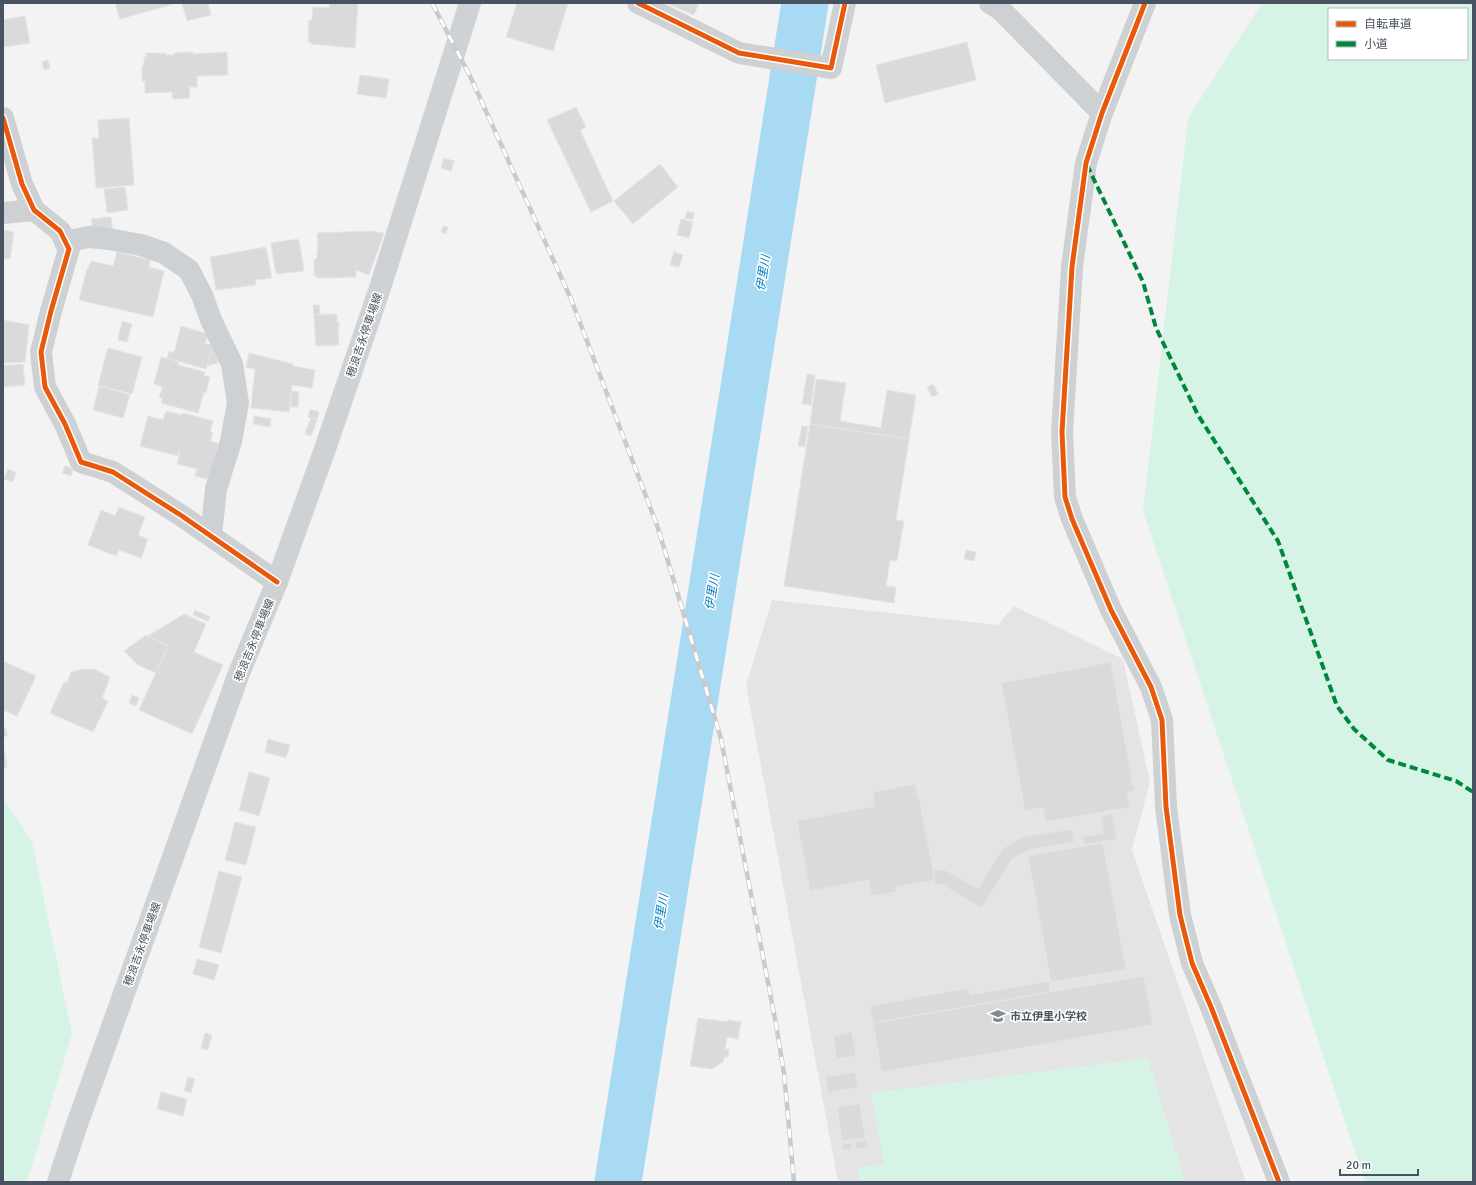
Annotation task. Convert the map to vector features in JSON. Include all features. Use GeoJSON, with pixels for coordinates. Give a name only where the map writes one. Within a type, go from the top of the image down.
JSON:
{"type":"FeatureCollection","features":[{"type":"Feature","properties":{"kind":"main road","name":"穂浪吉永停車場線"},"geometry":{"type":"LineString","coordinates":[[58,1182],[76,1127],[239,673],[277,582],[325,449],[379,291],[470,3]]}},
{"type":"Feature","properties":{"kind":"street"},"geometry":{"type":"LineString","coordinates":[[638,3],[739,53],[831,68],[845,3]]}},
{"type":"Feature","properties":{"kind":"street"},"geometry":{"type":"LineString","coordinates":[[990,3],[1000,9],[1102,113]]}},
{"type":"Feature","properties":{"kind":"street"},"geometry":{"type":"LineString","coordinates":[[1145,3],[1102,113],[1086,163],[1072,267],[1062,432],[1065,496],[1072,518],[1111,610],[1151,687],[1162,720],[1166,807],[1180,915],[1191,956],[1279,1182]]}},
{"type":"Feature","properties":{"kind":"street"},"geometry":{"type":"LineString","coordinates":[[3,118],[22,184],[34,210],[60,231],[69,249],[41,352],[45,387],[65,424],[81,462],[113,472],[211,536],[277,582]]}},
{"type":"Feature","properties":{"kind":"street"},"geometry":{"type":"LineString","coordinates":[[3,212],[34,210]]}},
{"type":"Feature","properties":{"kind":"street"},"geometry":{"type":"LineString","coordinates":[[65,242],[89,237],[109,239],[141,245],[164,253],[189,270],[202,295],[211,320],[232,364],[238,403],[232,441],[216,489],[211,536]]}},
{"type":"Feature","properties":{"kind":"shaded area","name":"市立伊里小学校"},"geometry":{"type":"Polygon","coordinates":[[[772,600],[998,625],[1014,606],[1123,659],[1150,782],[1132,850],[1246,1182],[838,1182],[746,685],[772,600]]]}},
{"type":"Feature","properties":{"kind":"green space"},"geometry":{"type":"Polygon","coordinates":[[[1262,3],[1473,3],[1473,1182],[1365,1182],[1143,511],[1188,118],[1262,3]]]}},
{"type":"Feature","properties":{"kind":"green space"},"geometry":{"type":"Polygon","coordinates":[[[3,798],[32,841],[72,1034],[27,1182],[3,1182],[3,798]]]}},
{"type":"Feature","properties":{"kind":"green space"},"geometry":{"type":"Polygon","coordinates":[[[1148,1058],[1185,1182],[860,1182],[858,1168],[884,1164],[871,1093],[1148,1058]]]}},
{"type":"Feature","properties":{"kind":"building"},"geometry":{"type":"Polygon","coordinates":[[[115,3],[177,3],[120,19],[115,3]]]}},
{"type":"Feature","properties":{"kind":"building"},"geometry":{"type":"Polygon","coordinates":[[[182,3],[208,3],[211,15],[187,21],[182,3]]]}},
{"type":"Feature","properties":{"kind":"building"},"geometry":{"type":"Polygon","coordinates":[[[330,3],[358,3],[355,48],[311,44],[311,42],[308,42],[309,20],[312,20],[313,7],[329,8],[330,3]]]}},
{"type":"Feature","properties":{"kind":"building"},"geometry":{"type":"Polygon","coordinates":[[[517,3],[568,3],[553,51],[506,37],[517,3]]]}},
{"type":"Feature","properties":{"kind":"building"},"geometry":{"type":"Polygon","coordinates":[[[666,3],[699,3],[694,15],[666,3]]]}},
{"type":"Feature","properties":{"kind":"building"},"geometry":{"type":"Polygon","coordinates":[[[25,16],[30,43],[3,47],[3,20],[25,16]]]}},
{"type":"Feature","properties":{"kind":"building"},"geometry":{"type":"Polygon","coordinates":[[[967,42],[976,80],[885,103],[876,65],[967,42]]]}},
{"type":"Feature","properties":{"kind":"building"},"geometry":{"type":"Polygon","coordinates":[[[193,52],[193,54],[227,52],[228,75],[197,76],[197,87],[189,87],[190,98],[173,99],[172,92],[145,93],[145,81],[142,82],[142,65],[144,65],[144,57],[146,57],[146,53],[166,53],[166,55],[174,55],[174,53],[193,52]]]}},
{"type":"Feature","properties":{"kind":"building"},"geometry":{"type":"Polygon","coordinates":[[[48,60],[50,68],[44,70],[42,62],[48,60]]]}},
{"type":"Feature","properties":{"kind":"building"},"geometry":{"type":"Polygon","coordinates":[[[360,75],[389,79],[386,98],[357,94],[360,75]]]}},
{"type":"Feature","properties":{"kind":"building"},"geometry":{"type":"Polygon","coordinates":[[[576,107],[586,127],[580,130],[613,201],[591,212],[547,120],[576,107]]]}},
{"type":"Feature","properties":{"kind":"building"},"geometry":{"type":"Polygon","coordinates":[[[129,118],[134,185],[96,188],[92,138],[99,138],[98,120],[129,118]]]}},
{"type":"Feature","properties":{"kind":"building"},"geometry":{"type":"Polygon","coordinates":[[[444,158],[454,161],[451,171],[441,168],[444,158]]]}},
{"type":"Feature","properties":{"kind":"building"},"geometry":{"type":"Polygon","coordinates":[[[660,164],[678,187],[633,224],[614,201],[660,164]]]}},
{"type":"Feature","properties":{"kind":"building"},"geometry":{"type":"Polygon","coordinates":[[[125,187],[128,210],[107,213],[104,189],[125,187]]]}},
{"type":"Feature","properties":{"kind":"building"},"geometry":{"type":"Polygon","coordinates":[[[687,211],[695,213],[692,220],[685,218],[687,211]]]}},
{"type":"Feature","properties":{"kind":"building"},"geometry":{"type":"Polygon","coordinates":[[[111,217],[113,236],[94,238],[91,219],[111,217]]]}},
{"type":"Feature","properties":{"kind":"building"},"geometry":{"type":"Polygon","coordinates":[[[681,219],[693,222],[689,238],[677,235],[681,219]]]}},
{"type":"Feature","properties":{"kind":"building"},"geometry":{"type":"Polygon","coordinates":[[[443,226],[448,227],[446,234],[441,232],[443,226]]]}},
{"type":"Feature","properties":{"kind":"building"},"geometry":{"type":"Polygon","coordinates":[[[3,230],[14,232],[10,259],[3,258],[3,230]]]}},
{"type":"Feature","properties":{"kind":"building"},"geometry":{"type":"Polygon","coordinates":[[[372,231],[384,233],[369,275],[356,270],[356,277],[317,278],[317,276],[314,276],[314,259],[317,259],[318,250],[317,233],[372,231]]]}},
{"type":"Feature","properties":{"kind":"building"},"geometry":{"type":"Polygon","coordinates":[[[298,239],[304,271],[276,274],[271,243],[298,239]]]}},
{"type":"Feature","properties":{"kind":"building"},"geometry":{"type":"Polygon","coordinates":[[[266,247],[272,278],[255,280],[256,285],[216,290],[210,257],[266,247]]]}},
{"type":"Feature","properties":{"kind":"building"},"geometry":{"type":"Polygon","coordinates":[[[117,252],[150,260],[149,267],[164,271],[153,317],[79,300],[87,269],[91,261],[113,266],[117,252]]]}},
{"type":"Feature","properties":{"kind":"building"},"geometry":{"type":"Polygon","coordinates":[[[674,252],[683,255],[679,267],[670,265],[674,252]]]}},
{"type":"Feature","properties":{"kind":"building"},"geometry":{"type":"Polygon","coordinates":[[[313,305],[319,305],[320,314],[314,315],[313,305]]]}},
{"type":"Feature","properties":{"kind":"building"},"geometry":{"type":"Polygon","coordinates":[[[337,314],[337,322],[339,322],[339,345],[316,346],[314,315],[337,314]]]}},
{"type":"Feature","properties":{"kind":"building"},"geometry":{"type":"Polygon","coordinates":[[[3,320],[29,325],[25,362],[3,363],[3,320]]]}},
{"type":"Feature","properties":{"kind":"building"},"geometry":{"type":"Polygon","coordinates":[[[122,321],[132,324],[127,342],[118,340],[122,321]]]}},
{"type":"Feature","properties":{"kind":"building"},"geometry":{"type":"Polygon","coordinates":[[[181,326],[208,334],[205,344],[213,345],[206,369],[167,358],[169,351],[174,353],[181,326]]]}},
{"type":"Feature","properties":{"kind":"building"},"geometry":{"type":"Polygon","coordinates":[[[213,345],[218,363],[207,366],[213,345]]]}},
{"type":"Feature","properties":{"kind":"building"},"geometry":{"type":"Polygon","coordinates":[[[108,348],[142,357],[132,394],[98,385],[108,348]]]}},
{"type":"Feature","properties":{"kind":"building"},"geometry":{"type":"Polygon","coordinates":[[[249,353],[293,364],[293,366],[315,370],[312,388],[292,385],[289,412],[251,408],[255,369],[246,367],[249,353]]]}},
{"type":"Feature","properties":{"kind":"building"},"geometry":{"type":"Polygon","coordinates":[[[161,357],[179,362],[178,365],[205,372],[204,376],[210,377],[206,393],[204,392],[198,413],[161,403],[163,398],[159,397],[163,387],[154,384],[161,357]]]}},
{"type":"Feature","properties":{"kind":"building"},"geometry":{"type":"Polygon","coordinates":[[[23,364],[25,385],[3,387],[3,366],[23,364]]]}},
{"type":"Feature","properties":{"kind":"building"},"geometry":{"type":"Polygon","coordinates":[[[807,374],[815,375],[811,405],[802,404],[807,374]]]}},
{"type":"Feature","properties":{"kind":"building"},"geometry":{"type":"Polygon","coordinates":[[[816,379],[846,383],[840,421],[881,428],[887,390],[916,395],[909,439],[810,424],[816,379]]]}},
{"type":"Feature","properties":{"kind":"building"},"geometry":{"type":"Polygon","coordinates":[[[933,384],[938,394],[932,397],[927,387],[933,384]]]}},
{"type":"Feature","properties":{"kind":"building"},"geometry":{"type":"Polygon","coordinates":[[[99,386],[130,395],[123,418],[93,410],[99,386]]]}},
{"type":"Feature","properties":{"kind":"building"},"geometry":{"type":"Polygon","coordinates":[[[292,391],[299,392],[298,407],[290,407],[292,391]]]}},
{"type":"Feature","properties":{"kind":"building"},"geometry":{"type":"Polygon","coordinates":[[[310,409],[319,412],[317,420],[308,417],[310,409]]]}},
{"type":"Feature","properties":{"kind":"building"},"geometry":{"type":"Polygon","coordinates":[[[166,411],[182,415],[183,413],[213,421],[210,432],[213,433],[210,441],[218,443],[211,480],[195,476],[197,469],[177,464],[179,451],[178,456],[140,446],[148,416],[163,420],[166,411]]]}},
{"type":"Feature","properties":{"kind":"building"},"geometry":{"type":"Polygon","coordinates":[[[254,416],[271,419],[270,427],[253,424],[254,416]]]}},
{"type":"Feature","properties":{"kind":"building"},"geometry":{"type":"Polygon","coordinates":[[[311,418],[317,420],[311,436],[305,434],[311,418]]]}},
{"type":"Feature","properties":{"kind":"building"},"geometry":{"type":"Polygon","coordinates":[[[810,424],[909,439],[896,520],[904,521],[897,561],[890,560],[886,586],[896,587],[894,603],[784,586],[810,424]]]}},
{"type":"Feature","properties":{"kind":"building"},"geometry":{"type":"Polygon","coordinates":[[[802,426],[808,427],[805,447],[798,446],[802,426]]]}},
{"type":"Feature","properties":{"kind":"building"},"geometry":{"type":"Polygon","coordinates":[[[65,466],[73,469],[71,476],[62,473],[65,466]]]}},
{"type":"Feature","properties":{"kind":"building"},"geometry":{"type":"Polygon","coordinates":[[[8,469],[16,473],[13,482],[4,479],[8,469]]]}},
{"type":"Feature","properties":{"kind":"building"},"geometry":{"type":"Polygon","coordinates":[[[119,507],[145,517],[138,535],[148,539],[141,558],[119,550],[116,556],[88,545],[101,510],[115,516],[119,507]]]}},
{"type":"Feature","properties":{"kind":"building"},"geometry":{"type":"Polygon","coordinates":[[[966,550],[976,552],[974,561],[964,559],[966,550]]]}},
{"type":"Feature","properties":{"kind":"building"},"geometry":{"type":"Polygon","coordinates":[[[195,610],[210,617],[208,621],[193,615],[195,610]]]}},
{"type":"Feature","properties":{"kind":"building"},"geometry":{"type":"Polygon","coordinates":[[[184,614],[206,624],[194,652],[223,665],[192,734],[139,710],[168,646],[148,636],[184,614]]]}},
{"type":"Feature","properties":{"kind":"building"},"geometry":{"type":"Polygon","coordinates":[[[146,635],[168,646],[156,673],[138,665],[124,651],[146,635]]]}},
{"type":"Feature","properties":{"kind":"building"},"geometry":{"type":"Polygon","coordinates":[[[3,661],[36,676],[17,716],[3,710],[3,661]]]}},
{"type":"Feature","properties":{"kind":"building"},"geometry":{"type":"Polygon","coordinates":[[[1111,662],[1134,791],[1127,792],[1130,807],[1046,822],[1043,807],[1025,811],[1001,683],[1111,662]]]}},
{"type":"Feature","properties":{"kind":"building"},"geometry":{"type":"Polygon","coordinates":[[[83,669],[94,669],[110,677],[102,698],[108,701],[93,732],[50,713],[64,682],[67,683],[71,672],[83,669]]]}},
{"type":"Feature","properties":{"kind":"building"},"geometry":{"type":"Polygon","coordinates":[[[132,695],[139,698],[136,706],[129,703],[132,695]]]}},
{"type":"Feature","properties":{"kind":"building"},"geometry":{"type":"Polygon","coordinates":[[[3,729],[6,729],[7,736],[3,737],[3,729]]]}},
{"type":"Feature","properties":{"kind":"building"},"geometry":{"type":"Polygon","coordinates":[[[268,739],[290,745],[286,758],[265,752],[268,739]]]}},
{"type":"Feature","properties":{"kind":"building"},"geometry":{"type":"Polygon","coordinates":[[[3,742],[7,767],[3,768],[3,742]]]}},
{"type":"Feature","properties":{"kind":"building"},"geometry":{"type":"Polygon","coordinates":[[[249,772],[270,778],[259,816],[239,810],[249,772]]]}},
{"type":"Feature","properties":{"kind":"building"},"geometry":{"type":"Polygon","coordinates":[[[915,784],[935,880],[895,887],[896,892],[872,896],[869,880],[810,891],[797,821],[875,806],[873,792],[915,784]]]}},
{"type":"Feature","properties":{"kind":"building"},"geometry":{"type":"Polygon","coordinates":[[[1112,814],[1117,839],[1084,845],[1082,837],[1104,833],[1101,816],[1112,814]]]}},
{"type":"Feature","properties":{"kind":"building"},"geometry":{"type":"Polygon","coordinates":[[[235,822],[256,827],[246,865],[225,860],[235,822]]]}},
{"type":"Feature","properties":{"kind":"building"},"geometry":{"type":"Polygon","coordinates":[[[1072,829],[1074,842],[1028,850],[1012,859],[982,908],[941,884],[935,884],[932,870],[945,870],[978,889],[1002,849],[1023,837],[1072,829]]]}},
{"type":"Feature","properties":{"kind":"building"},"geometry":{"type":"Polygon","coordinates":[[[1103,843],[1126,969],[1051,982],[1028,856],[1103,843]]]}},
{"type":"Feature","properties":{"kind":"building"},"geometry":{"type":"Polygon","coordinates":[[[219,871],[242,877],[221,953],[199,947],[219,871]]]}},
{"type":"Feature","properties":{"kind":"building"},"geometry":{"type":"Polygon","coordinates":[[[197,959],[219,965],[214,980],[193,974],[197,959]]]}},
{"type":"Feature","properties":{"kind":"building"},"geometry":{"type":"Polygon","coordinates":[[[1144,976],[1153,1025],[882,1072],[873,1023],[1144,976]]]}},
{"type":"Feature","properties":{"kind":"building"},"geometry":{"type":"Polygon","coordinates":[[[1049,981],[1050,992],[873,1023],[870,1006],[968,988],[970,995],[1049,981]]]}},
{"type":"Feature","properties":{"kind":"building"},"geometry":{"type":"Polygon","coordinates":[[[698,1018],[728,1022],[728,1020],[741,1022],[738,1039],[727,1037],[725,1049],[729,1049],[728,1057],[724,1057],[724,1061],[712,1069],[690,1066],[698,1018]]]}},
{"type":"Feature","properties":{"kind":"building"},"geometry":{"type":"Polygon","coordinates":[[[852,1032],[856,1056],[837,1059],[833,1036],[852,1032]]]}},
{"type":"Feature","properties":{"kind":"building"},"geometry":{"type":"Polygon","coordinates":[[[205,1033],[212,1035],[208,1050],[201,1048],[205,1033]]]}},
{"type":"Feature","properties":{"kind":"building"},"geometry":{"type":"Polygon","coordinates":[[[855,1072],[858,1087],[828,1093],[825,1077],[855,1072]]]}},
{"type":"Feature","properties":{"kind":"building"},"geometry":{"type":"Polygon","coordinates":[[[188,1077],[195,1079],[191,1093],[184,1091],[188,1077]]]}},
{"type":"Feature","properties":{"kind":"building"},"geometry":{"type":"Polygon","coordinates":[[[161,1092],[187,1099],[183,1116],[157,1109],[161,1092]]]}},
{"type":"Feature","properties":{"kind":"building"},"geometry":{"type":"Polygon","coordinates":[[[860,1104],[865,1138],[842,1141],[837,1107],[860,1104]]]}},
{"type":"Feature","properties":{"kind":"building"},"geometry":{"type":"Polygon","coordinates":[[[866,1140],[868,1147],[856,1149],[855,1142],[866,1140]]]}},
{"type":"Feature","properties":{"kind":"building"},"geometry":{"type":"Polygon","coordinates":[[[851,1143],[852,1149],[843,1150],[842,1144],[851,1143]]]}},
{"type":"Feature","properties":{"kind":"waterway","name":"伊里川"},"geometry":{"type":"LineString","coordinates":[[618,1182],[805,3]]}},
{"type":"Feature","properties":{"kind":"railway"},"geometry":{"type":"LineString","coordinates":[[432,3],[470,76],[571,299],[658,528],[721,739],[776,1024],[784,1073],[794,1182]]}},
{"type":"Feature","properties":{"kind":"marked path"},"geometry":{"type":"LineString","coordinates":[[1087,165],[1143,282],[1156,328],[1198,415],[1278,541],[1337,706],[1354,729],[1388,760],[1456,781],[1473,792]]}},
{"type":"Feature","properties":{"kind":"cycle path"},"geometry":{"type":"LineString","coordinates":[[638,3],[739,53],[831,68],[845,3]]}},
{"type":"Feature","properties":{"kind":"cycle path"},"geometry":{"type":"LineString","coordinates":[[1145,3],[1102,113],[1086,163],[1072,267],[1062,432],[1065,497],[1072,519],[1111,610],[1151,687],[1162,720],[1166,807],[1180,915],[1192,963],[1211,1007],[1279,1182]]}},
{"type":"Feature","properties":{"kind":"cycle path"},"geometry":{"type":"LineString","coordinates":[[3,118],[22,184],[34,210],[60,231],[69,249],[41,352],[45,387],[65,424],[81,462],[113,472],[182,516],[277,582]]}},
{"type":"Feature","properties":{"kind":"place","name":"市立伊里小学校"},"geometry":{"type":"Point","coordinates":[998,1016]}}]}
